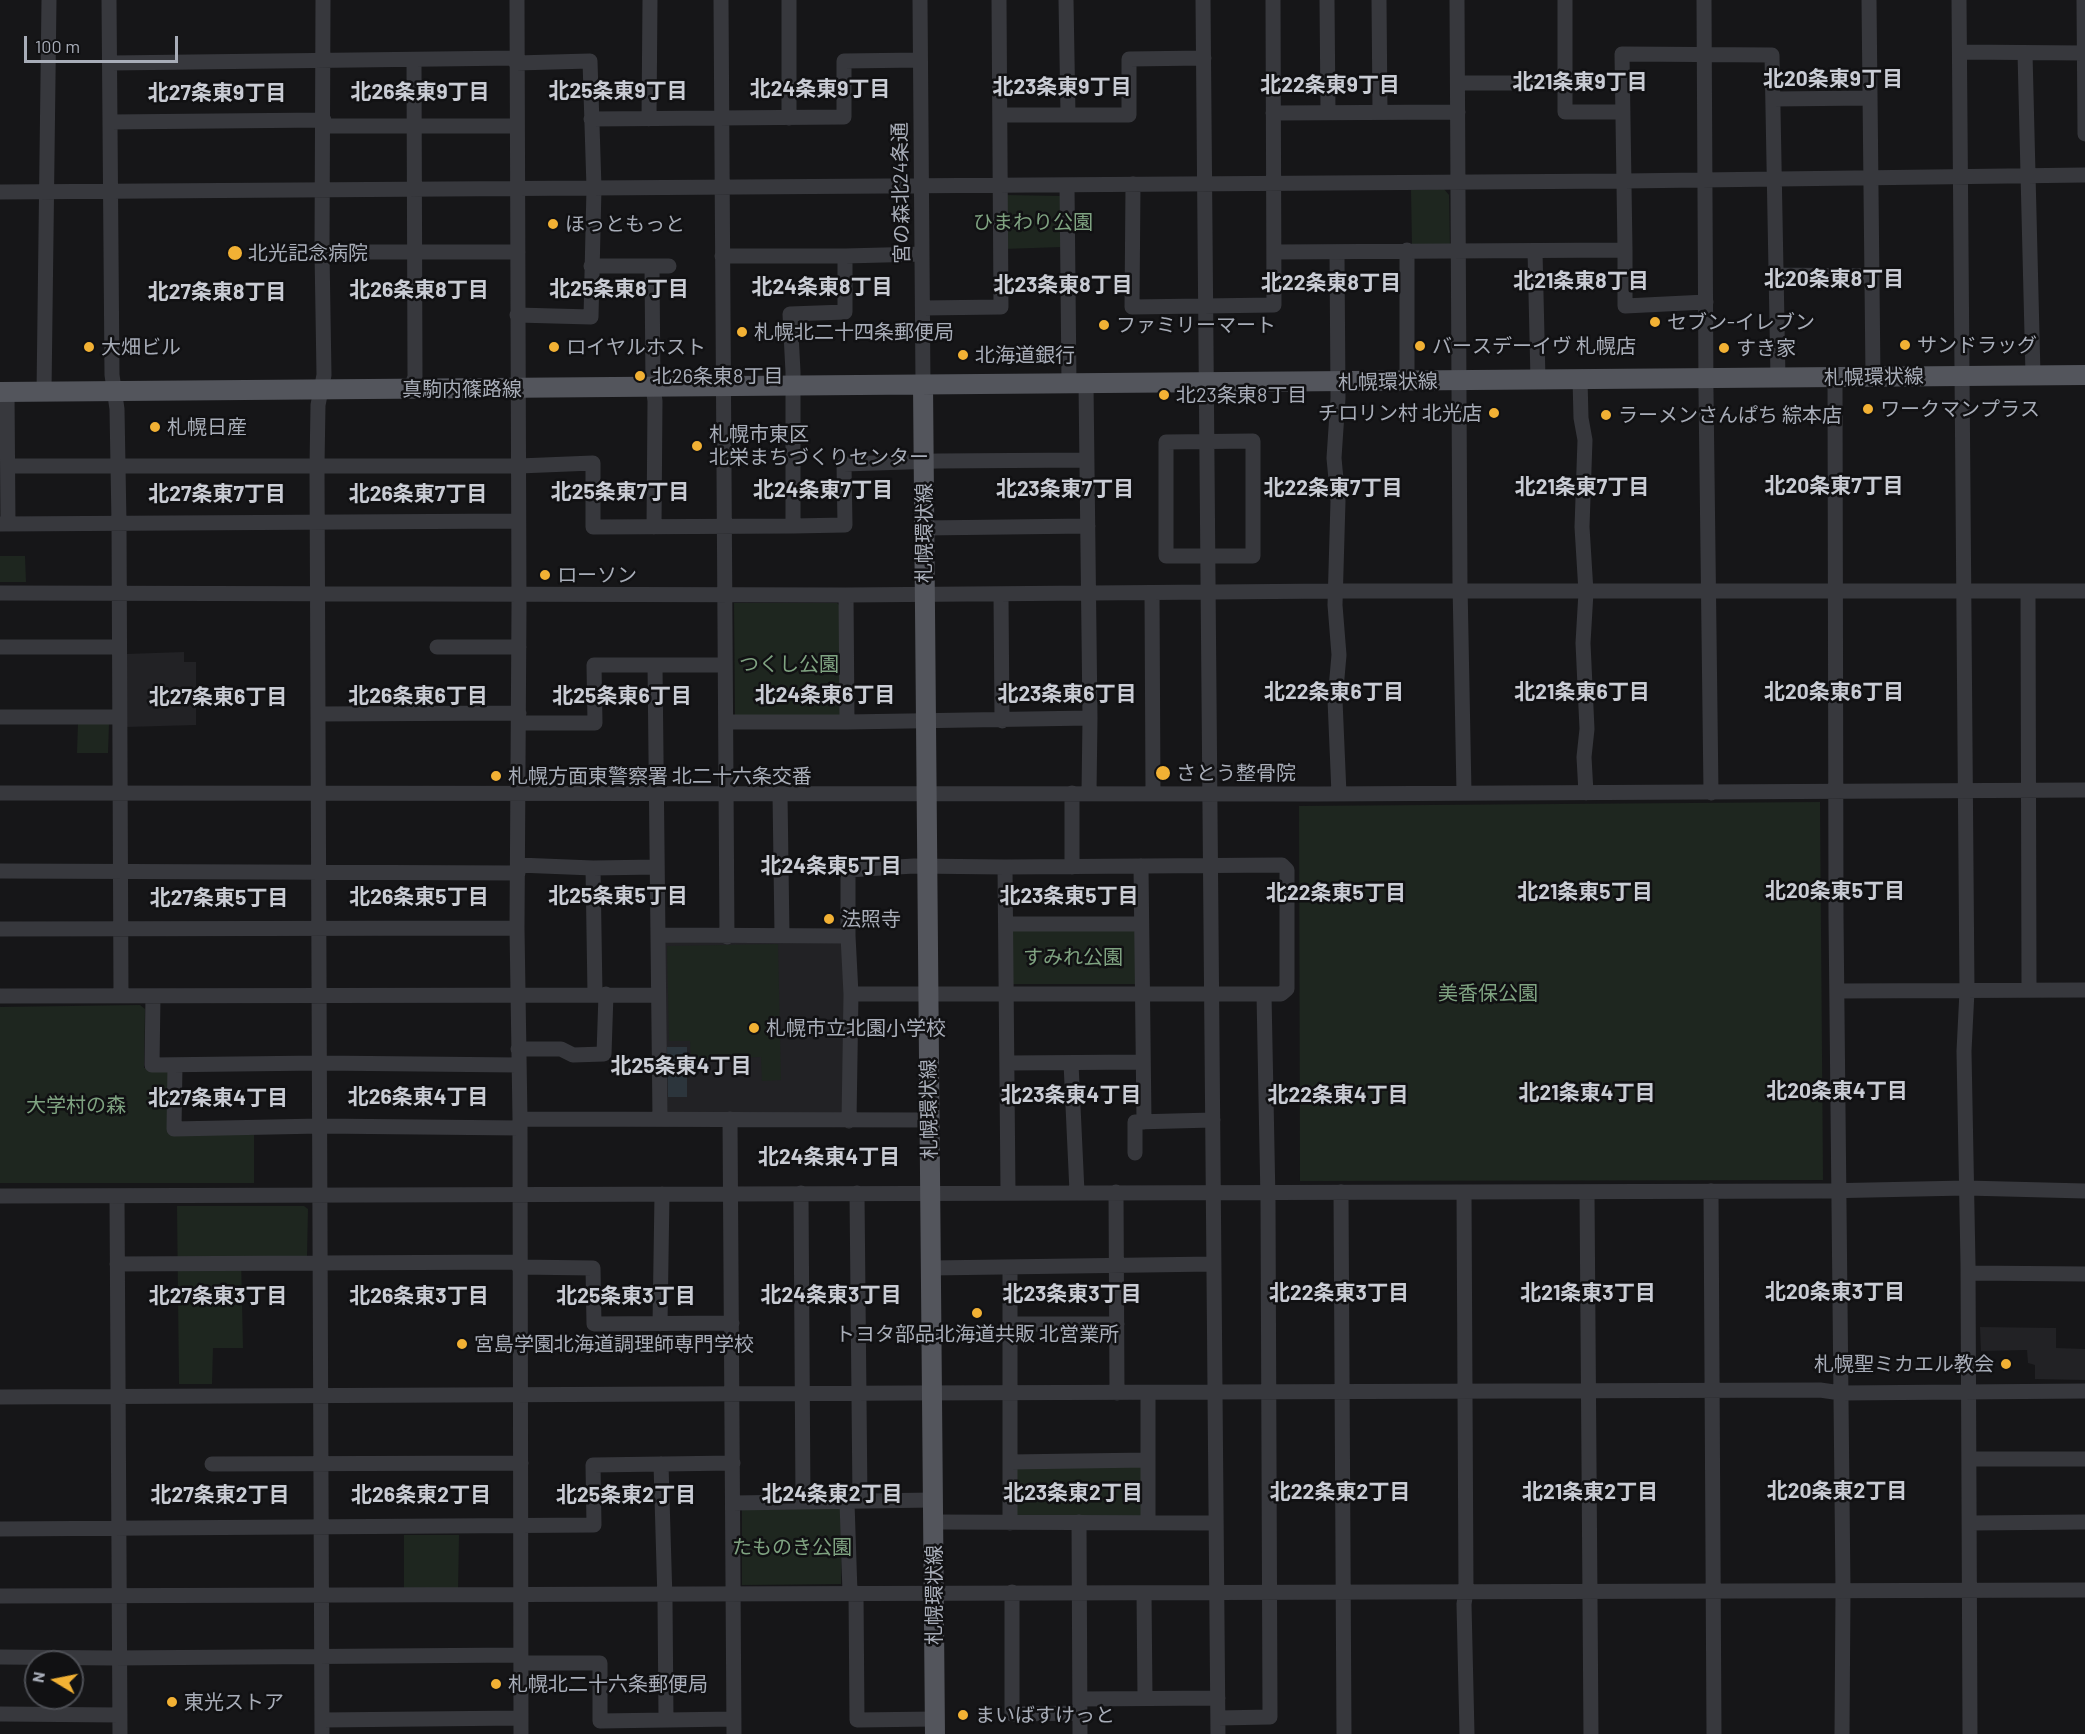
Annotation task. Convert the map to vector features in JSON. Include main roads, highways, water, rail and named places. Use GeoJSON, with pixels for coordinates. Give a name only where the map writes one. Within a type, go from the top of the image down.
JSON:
{"type":"FeatureCollection","features":[{"type":"Feature","properties":{"kind":"main road","name":"札幌環状線"},"geometry":{"type":"LineString","coordinates":[[935,1727],[923,385],[2085,375]]}},
{"type":"Feature","properties":{"kind":"main road","name":"真駒内篠路線"},"geometry":{"type":"LineString","coordinates":[[4,392],[923,385]]}},
{"type":"Feature","properties":{"kind":"place","name":"ほっともっと"},"geometry":{"type":"Point","coordinates":[553,224]}},
{"type":"Feature","properties":{"kind":"place","name":"北光記念病院"},"geometry":{"type":"Point","coordinates":[235,253]}},
{"type":"Feature","properties":{"kind":"place","name":"セブン-イレブン"},"geometry":{"type":"Point","coordinates":[1655,322]}},
{"type":"Feature","properties":{"kind":"place","name":"ファミリーマート"},"geometry":{"type":"Point","coordinates":[1104,325]}},
{"type":"Feature","properties":{"kind":"place","name":"札幌北二十四条郵便局"},"geometry":{"type":"Point","coordinates":[742,332]}},
{"type":"Feature","properties":{"kind":"place","name":"サンドラッグ"},"geometry":{"type":"Point","coordinates":[1905,345]}},
{"type":"Feature","properties":{"kind":"place","name":"バースデーイヴ 札幌店"},"geometry":{"type":"Point","coordinates":[1420,346]}},
{"type":"Feature","properties":{"kind":"place","name":"大畑ビル"},"geometry":{"type":"Point","coordinates":[89,347]}},
{"type":"Feature","properties":{"kind":"place","name":"ロイヤルホスト"},"geometry":{"type":"Point","coordinates":[554,347]}},
{"type":"Feature","properties":{"kind":"place","name":"すき家"},"geometry":{"type":"Point","coordinates":[1724,348]}},
{"type":"Feature","properties":{"kind":"place","name":"北海道銀行"},"geometry":{"type":"Point","coordinates":[963,355]}},
{"type":"Feature","properties":{"kind":"place","name":"北26条東8丁目"},"geometry":{"type":"Point","coordinates":[640,376]}},
{"type":"Feature","properties":{"kind":"place","name":"北23条東8丁目"},"geometry":{"type":"Point","coordinates":[1164,395]}},
{"type":"Feature","properties":{"kind":"place","name":"ワークマンプラス"},"geometry":{"type":"Point","coordinates":[1868,409]}},
{"type":"Feature","properties":{"kind":"place","name":"チロリン村 北光店"},"geometry":{"type":"Point","coordinates":[1494,413]}},
{"type":"Feature","properties":{"kind":"place","name":"ラーメンさんぱち 綜本店"},"geometry":{"type":"Point","coordinates":[1606,415]}},
{"type":"Feature","properties":{"kind":"place","name":"札幌日産"},"geometry":{"type":"Point","coordinates":[155,427]}},
{"type":"Feature","properties":{"kind":"place","name":"札幌市東区 北栄まちづくりセンター"},"geometry":{"type":"Point","coordinates":[697,446]}},
{"type":"Feature","properties":{"kind":"place","name":"ローソン"},"geometry":{"type":"Point","coordinates":[545,575]}},
{"type":"Feature","properties":{"kind":"place","name":"さとう整骨院"},"geometry":{"type":"Point","coordinates":[1163,773]}},
{"type":"Feature","properties":{"kind":"place","name":"札幌方面東警察署 北二十六条交番"},"geometry":{"type":"Point","coordinates":[496,776]}},
{"type":"Feature","properties":{"kind":"place","name":"法照寺"},"geometry":{"type":"Point","coordinates":[829,919]}},
{"type":"Feature","properties":{"kind":"place","name":"札幌市立北園小学校"},"geometry":{"type":"Point","coordinates":[754,1028]}},
{"type":"Feature","properties":{"kind":"place","name":"トヨタ部品北海道共販 北営業所"},"geometry":{"type":"Point","coordinates":[977,1313]}},
{"type":"Feature","properties":{"kind":"place","name":"宮島学園北海道調理師専門学校"},"geometry":{"type":"Point","coordinates":[462,1344]}},
{"type":"Feature","properties":{"kind":"place","name":"札幌聖ミカエル教会"},"geometry":{"type":"Point","coordinates":[2006,1364]}},
{"type":"Feature","properties":{"kind":"place","name":"札幌北二十六条郵便局"},"geometry":{"type":"Point","coordinates":[496,1684]}},
{"type":"Feature","properties":{"kind":"place","name":"東光ストア"},"geometry":{"type":"Point","coordinates":[172,1702]}},
{"type":"Feature","properties":{"kind":"place","name":"まいばすけっと"},"geometry":{"type":"Point","coordinates":[963,1715]}},
{"type":"Feature","properties":{"kind":"district","name":"北20条東9丁目"},"geometry":{"type":"Point","coordinates":[1833,79]}},
{"type":"Feature","properties":{"kind":"district","name":"北21条東9丁目"},"geometry":{"type":"Point","coordinates":[1580,82]}},
{"type":"Feature","properties":{"kind":"district","name":"北22条東9丁目"},"geometry":{"type":"Point","coordinates":[1330,85]}},
{"type":"Feature","properties":{"kind":"district","name":"北23条東9丁目"},"geometry":{"type":"Point","coordinates":[1062,87]}},
{"type":"Feature","properties":{"kind":"district","name":"北24条東9丁目"},"geometry":{"type":"Point","coordinates":[820,89]}},
{"type":"Feature","properties":{"kind":"district","name":"北25条東9丁目"},"geometry":{"type":"Point","coordinates":[618,91]}},
{"type":"Feature","properties":{"kind":"district","name":"北26条東9丁目"},"geometry":{"type":"Point","coordinates":[420,92]}},
{"type":"Feature","properties":{"kind":"district","name":"北27条東9丁目"},"geometry":{"type":"Point","coordinates":[217,93]}},
{"type":"Feature","properties":{"kind":"district","name":"北20条東8丁目"},"geometry":{"type":"Point","coordinates":[1834,279]}},
{"type":"Feature","properties":{"kind":"district","name":"北21条東8丁目"},"geometry":{"type":"Point","coordinates":[1581,281]}},
{"type":"Feature","properties":{"kind":"district","name":"北22条東8丁目"},"geometry":{"type":"Point","coordinates":[1331,283]}},
{"type":"Feature","properties":{"kind":"district","name":"北23条東8丁目"},"geometry":{"type":"Point","coordinates":[1063,285]}},
{"type":"Feature","properties":{"kind":"district","name":"北24条東8丁目"},"geometry":{"type":"Point","coordinates":[822,287]}},
{"type":"Feature","properties":{"kind":"district","name":"北25条東8丁目"},"geometry":{"type":"Point","coordinates":[619,289]}},
{"type":"Feature","properties":{"kind":"district","name":"北26条東8丁目"},"geometry":{"type":"Point","coordinates":[419,290]}},
{"type":"Feature","properties":{"kind":"district","name":"北27条東8丁目"},"geometry":{"type":"Point","coordinates":[217,292]}},
{"type":"Feature","properties":{"kind":"district","name":"北20条東7丁目"},"geometry":{"type":"Point","coordinates":[1834,486]}},
{"type":"Feature","properties":{"kind":"district","name":"北21条東7丁目"},"geometry":{"type":"Point","coordinates":[1582,487]}},
{"type":"Feature","properties":{"kind":"district","name":"北22条東7丁目"},"geometry":{"type":"Point","coordinates":[1333,488]}},
{"type":"Feature","properties":{"kind":"district","name":"北23条東7丁目"},"geometry":{"type":"Point","coordinates":[1065,489]}},
{"type":"Feature","properties":{"kind":"district","name":"北24条東7丁目"},"geometry":{"type":"Point","coordinates":[823,490]}},
{"type":"Feature","properties":{"kind":"district","name":"北25条東7丁目"},"geometry":{"type":"Point","coordinates":[620,492]}},
{"type":"Feature","properties":{"kind":"district","name":"北27条東7丁目"},"geometry":{"type":"Point","coordinates":[217,494]}},
{"type":"Feature","properties":{"kind":"district","name":"北26条東7丁目"},"geometry":{"type":"Point","coordinates":[418,494]}},
{"type":"Feature","properties":{"kind":"district","name":"北22条東6丁目"},"geometry":{"type":"Point","coordinates":[1334,692]}},
{"type":"Feature","properties":{"kind":"district","name":"北21条東6丁目"},"geometry":{"type":"Point","coordinates":[1582,692]}},
{"type":"Feature","properties":{"kind":"district","name":"北20条東6丁目"},"geometry":{"type":"Point","coordinates":[1834,692]}},
{"type":"Feature","properties":{"kind":"district","name":"北23条東6丁目"},"geometry":{"type":"Point","coordinates":[1067,694]}},
{"type":"Feature","properties":{"kind":"district","name":"北24条東6丁目"},"geometry":{"type":"Point","coordinates":[825,695]}},
{"type":"Feature","properties":{"kind":"district","name":"北26条東6丁目"},"geometry":{"type":"Point","coordinates":[418,696]}},
{"type":"Feature","properties":{"kind":"district","name":"北25条東6丁目"},"geometry":{"type":"Point","coordinates":[622,696]}},
{"type":"Feature","properties":{"kind":"district","name":"北27条東6丁目"},"geometry":{"type":"Point","coordinates":[218,697]}},
{"type":"Feature","properties":{"kind":"district","name":"北24条東5丁目"},"geometry":{"type":"Point","coordinates":[831,866]}},
{"type":"Feature","properties":{"kind":"district","name":"北20条東5丁目"},"geometry":{"type":"Point","coordinates":[1835,891]}},
{"type":"Feature","properties":{"kind":"district","name":"北21条東5丁目"},"geometry":{"type":"Point","coordinates":[1585,892]}},
{"type":"Feature","properties":{"kind":"district","name":"北22条東5丁目"},"geometry":{"type":"Point","coordinates":[1336,893]}},
{"type":"Feature","properties":{"kind":"district","name":"北25条東5丁目"},"geometry":{"type":"Point","coordinates":[618,896]}},
{"type":"Feature","properties":{"kind":"district","name":"北23条東5丁目"},"geometry":{"type":"Point","coordinates":[1069,896]}},
{"type":"Feature","properties":{"kind":"district","name":"北26条東5丁目"},"geometry":{"type":"Point","coordinates":[419,897]}},
{"type":"Feature","properties":{"kind":"district","name":"北27条東5丁目"},"geometry":{"type":"Point","coordinates":[219,898]}},
{"type":"Feature","properties":{"kind":"district","name":"北25条東4丁目"},"geometry":{"type":"Point","coordinates":[681,1066]}},
{"type":"Feature","properties":{"kind":"district","name":"北20条東4丁目"},"geometry":{"type":"Point","coordinates":[1837,1091]}},
{"type":"Feature","properties":{"kind":"district","name":"北21条東4丁目"},"geometry":{"type":"Point","coordinates":[1587,1093]}},
{"type":"Feature","properties":{"kind":"district","name":"北23条東4丁目"},"geometry":{"type":"Point","coordinates":[1071,1095]}},
{"type":"Feature","properties":{"kind":"district","name":"北22条東4丁目"},"geometry":{"type":"Point","coordinates":[1338,1095]}},
{"type":"Feature","properties":{"kind":"district","name":"北26条東4丁目"},"geometry":{"type":"Point","coordinates":[418,1097]}},
{"type":"Feature","properties":{"kind":"district","name":"北27条東4丁目"},"geometry":{"type":"Point","coordinates":[218,1098]}},
{"type":"Feature","properties":{"kind":"district","name":"北24条東4丁目"},"geometry":{"type":"Point","coordinates":[829,1157]}},
{"type":"Feature","properties":{"kind":"district","name":"北20条東3丁目"},"geometry":{"type":"Point","coordinates":[1835,1292]}},
{"type":"Feature","properties":{"kind":"district","name":"北22条東3丁目"},"geometry":{"type":"Point","coordinates":[1339,1293]}},
{"type":"Feature","properties":{"kind":"district","name":"北21条東3丁目"},"geometry":{"type":"Point","coordinates":[1588,1293]}},
{"type":"Feature","properties":{"kind":"district","name":"北23条東3丁目"},"geometry":{"type":"Point","coordinates":[1072,1294]}},
{"type":"Feature","properties":{"kind":"district","name":"北24条東3丁目"},"geometry":{"type":"Point","coordinates":[831,1295]}},
{"type":"Feature","properties":{"kind":"district","name":"北27条東3丁目"},"geometry":{"type":"Point","coordinates":[218,1296]}},
{"type":"Feature","properties":{"kind":"district","name":"北26条東3丁目"},"geometry":{"type":"Point","coordinates":[419,1296]}},
{"type":"Feature","properties":{"kind":"district","name":"北25条東3丁目"},"geometry":{"type":"Point","coordinates":[626,1296]}},
{"type":"Feature","properties":{"kind":"district","name":"北20条東2丁目"},"geometry":{"type":"Point","coordinates":[1837,1491]}},
{"type":"Feature","properties":{"kind":"district","name":"北22条東2丁目"},"geometry":{"type":"Point","coordinates":[1340,1492]}},
{"type":"Feature","properties":{"kind":"district","name":"北21条東2丁目"},"geometry":{"type":"Point","coordinates":[1590,1492]}},
{"type":"Feature","properties":{"kind":"district","name":"北23条東2丁目"},"geometry":{"type":"Point","coordinates":[1073,1493]}},
{"type":"Feature","properties":{"kind":"district","name":"北24条東2丁目"},"geometry":{"type":"Point","coordinates":[832,1494]}},
{"type":"Feature","properties":{"kind":"district","name":"北27条東2丁目"},"geometry":{"type":"Point","coordinates":[220,1495]}},
{"type":"Feature","properties":{"kind":"district","name":"北26条東2丁目"},"geometry":{"type":"Point","coordinates":[421,1495]}},
{"type":"Feature","properties":{"kind":"district","name":"北25条東2丁目"},"geometry":{"type":"Point","coordinates":[626,1495]}},
{"type":"Feature","properties":{"kind":"park label","name":"ひまわり公園"},"geometry":{"type":"Point","coordinates":[1033,222]}},
{"type":"Feature","properties":{"kind":"park label","name":"つくし公園"},"geometry":{"type":"Point","coordinates":[789,664]}},
{"type":"Feature","properties":{"kind":"park label","name":"すみれ公園"},"geometry":{"type":"Point","coordinates":[1073,957]}},
{"type":"Feature","properties":{"kind":"park label","name":"美香保公園"},"geometry":{"type":"Point","coordinates":[1488,993]}},
{"type":"Feature","properties":{"kind":"park label","name":"大学村の森"},"geometry":{"type":"Point","coordinates":[76,1105]}},
{"type":"Feature","properties":{"kind":"park label","name":"たものき公園"},"geometry":{"type":"Point","coordinates":[792,1547]}}]}
